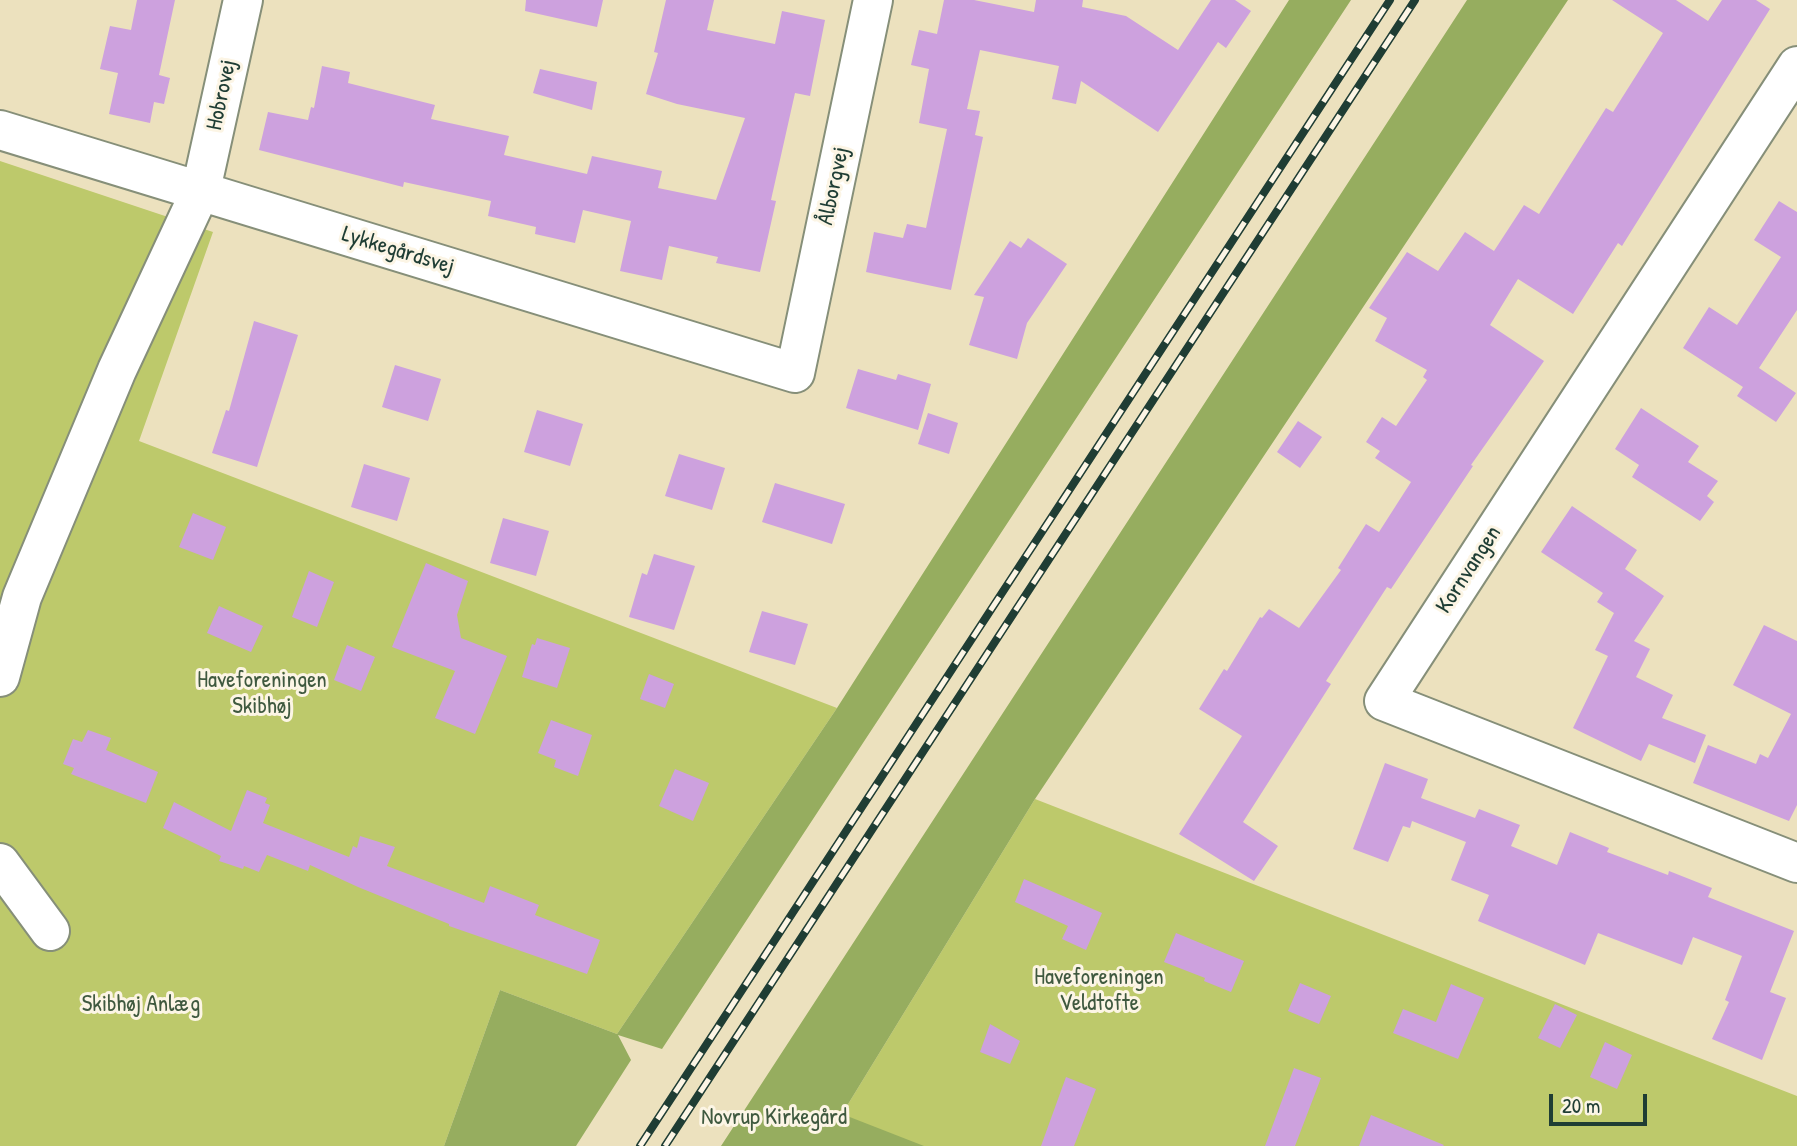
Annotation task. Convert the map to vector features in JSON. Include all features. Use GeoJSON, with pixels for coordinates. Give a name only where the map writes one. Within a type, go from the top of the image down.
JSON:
{"type":"FeatureCollection","features":[{"type":"Feature","properties":{"kind":"street","name":"Hobrovej"},"geometry":{"type":"LineString","coordinates":[[0,677],[22,597],[117,370],[201,190],[243,0]]}},
{"type":"Feature","properties":{"kind":"street","name":"Ålborgvej"},"geometry":{"type":"LineString","coordinates":[[795,373],[873,0]]}},
{"type":"Feature","properties":{"kind":"street","name":"Kornvangen"},"geometry":{"type":"LineString","coordinates":[[1797,66],[1384,701],[1797,863]]}},
{"type":"Feature","properties":{"kind":"street","name":"Lykkegårdsvej"},"geometry":{"type":"LineString","coordinates":[[0,130],[795,373]]}},
{"type":"Feature","properties":{"kind":"street"},"geometry":{"type":"LineString","coordinates":[[0,863],[50,931]]}},
{"type":"Feature","properties":{"kind":"green space"},"geometry":{"type":"Polygon","coordinates":[[[1289,0],[1351,0],[662,1049],[618,1035],[631,1060],[576,1146],[444,1146],[500,990],[617,1034],[837,708],[1289,0]]]}},
{"type":"Feature","properties":{"kind":"green space","name":"Novrup Kirkegård"},"geometry":{"type":"Polygon","coordinates":[[[1467,0],[1568,0],[1035,799],[842,1114],[924,1146],[721,1146],[1467,0]]]}},
{"type":"Feature","properties":{"kind":"green space"},"geometry":{"type":"Polygon","coordinates":[[[0,161],[213,232],[139,441],[837,708],[617,1034],[500,990],[444,1146],[0,1146],[0,161]]]}},
{"type":"Feature","properties":{"kind":"green space","name":"Haveforeningen Veldtofte"},"geometry":{"type":"Polygon","coordinates":[[[1035,799],[1797,1096],[1797,1146],[721,1146],[842,1114],[1035,799]]]}},
{"type":"Feature","properties":{"kind":"building"},"geometry":{"type":"Polygon","coordinates":[[[137,0],[175,0],[159,75],[170,78],[164,104],[154,102],[150,123],[109,114],[118,73],[100,69],[110,26],[131,30],[137,0]]]}},
{"type":"Feature","properties":{"kind":"building"},"geometry":{"type":"Polygon","coordinates":[[[526,0],[603,0],[597,27],[525,11],[526,0]]]}},
{"type":"Feature","properties":{"kind":"building"},"geometry":{"type":"Polygon","coordinates":[[[666,0],[714,0],[707,30],[775,44],[782,11],[825,20],[810,96],[795,93],[771,200],[776,201],[760,272],[716,263],[718,257],[669,246],[662,280],[620,271],[631,221],[583,210],[575,243],[535,234],[536,227],[488,216],[491,201],[404,182],[403,187],[259,150],[268,112],[308,120],[311,107],[314,108],[322,66],[350,72],[348,83],[435,105],[431,119],[509,136],[504,155],[587,174],[592,156],[662,171],[658,188],[716,200],[745,118],[677,104],[646,94],[658,53],[654,52],[666,0]]]}},
{"type":"Feature","properties":{"kind":"building"},"geometry":{"type":"Polygon","coordinates":[[[944,0],[974,0],[1034,12],[1036,0],[1083,0],[1082,7],[1126,16],[1178,50],[1211,0],[1235,0],[1251,11],[1226,48],[1218,42],[1158,132],[1081,81],[1076,104],[1052,99],[1059,66],[980,50],[967,109],[980,111],[975,135],[983,137],[951,290],[866,272],[874,232],[903,238],[907,224],[926,228],[947,129],[919,123],[929,69],[911,65],[919,30],[937,34],[944,0]]]}},
{"type":"Feature","properties":{"kind":"building"},"geometry":{"type":"Polygon","coordinates":[[[1612,0],[1676,0],[1708,21],[1722,0],[1756,0],[1770,9],[1622,246],[1618,243],[1573,314],[1518,279],[1490,325],[1544,361],[1471,465],[1473,466],[1391,589],[1387,587],[1326,681],[1331,684],[1243,822],[1278,846],[1254,881],[1179,834],[1242,736],[1199,709],[1224,669],[1227,671],[1260,617],[1269,609],[1299,628],[1341,570],[1338,568],[1366,524],[1379,532],[1411,482],[1375,458],[1380,451],[1366,442],[1382,417],[1396,426],[1427,380],[1423,377],[1427,370],[1375,341],[1387,318],[1369,308],[1407,252],[1438,271],[1465,232],[1494,251],[1524,205],[1539,214],[1606,108],[1613,112],[1663,33],[1612,0]]]}},
{"type":"Feature","properties":{"kind":"building"},"geometry":{"type":"Polygon","coordinates":[[[540,69],[597,82],[592,110],[533,93],[540,69]]]}},
{"type":"Feature","properties":{"kind":"building"},"geometry":{"type":"Polygon","coordinates":[[[1779,201],[1797,212],[1797,310],[1759,368],[1796,393],[1776,422],[1737,396],[1743,387],[1683,348],[1709,307],[1737,325],[1781,257],[1754,240],[1779,201]]]}},
{"type":"Feature","properties":{"kind":"building"},"geometry":{"type":"Polygon","coordinates":[[[1028,238],[1067,264],[1027,323],[1017,359],[969,345],[984,297],[974,295],[1010,241],[1021,248],[1028,238]]]}},
{"type":"Feature","properties":{"kind":"building"},"geometry":{"type":"Polygon","coordinates":[[[254,321],[298,335],[257,467],[212,453],[226,410],[229,411],[254,321]]]}},
{"type":"Feature","properties":{"kind":"building"},"geometry":{"type":"Polygon","coordinates":[[[395,365],[441,379],[428,421],[382,407],[395,365]]]}},
{"type":"Feature","properties":{"kind":"building"},"geometry":{"type":"Polygon","coordinates":[[[858,369],[896,380],[898,374],[931,384],[918,430],[846,408],[858,369]]]}},
{"type":"Feature","properties":{"kind":"building"},"geometry":{"type":"Polygon","coordinates":[[[1641,408],[1699,446],[1688,462],[1718,481],[1707,496],[1714,502],[1700,521],[1632,477],[1639,465],[1615,449],[1641,408]]]}},
{"type":"Feature","properties":{"kind":"building"},"geometry":{"type":"Polygon","coordinates":[[[537,410],[583,424],[570,466],[524,452],[537,410]]]}},
{"type":"Feature","properties":{"kind":"building"},"geometry":{"type":"Polygon","coordinates":[[[928,413],[958,423],[949,454],[918,444],[928,413]]]}},
{"type":"Feature","properties":{"kind":"building"},"geometry":{"type":"Polygon","coordinates":[[[1298,421],[1322,437],[1300,468],[1277,452],[1298,421]]]}},
{"type":"Feature","properties":{"kind":"building"},"geometry":{"type":"Polygon","coordinates":[[[679,454],[725,468],[712,510],[665,496],[679,454]]]}},
{"type":"Feature","properties":{"kind":"building"},"geometry":{"type":"Polygon","coordinates":[[[364,464],[410,478],[397,521],[351,507],[364,464]]]}},
{"type":"Feature","properties":{"kind":"building"},"geometry":{"type":"Polygon","coordinates":[[[775,483],[845,504],[832,544],[762,522],[775,483]]]}},
{"type":"Feature","properties":{"kind":"building"},"geometry":{"type":"Polygon","coordinates":[[[1572,506],[1637,550],[1625,569],[1664,596],[1634,641],[1650,649],[1636,677],[1673,695],[1662,718],[1706,735],[1695,763],[1649,744],[1641,761],[1573,728],[1608,656],[1595,650],[1614,613],[1597,602],[1603,593],[1541,552],[1572,506]]]}},
{"type":"Feature","properties":{"kind":"building"},"geometry":{"type":"Polygon","coordinates":[[[193,513],[226,527],[213,560],[179,547],[193,513]]]}},
{"type":"Feature","properties":{"kind":"building"},"geometry":{"type":"Polygon","coordinates":[[[503,518],[549,531],[536,576],[490,563],[503,518]]]}},
{"type":"Feature","properties":{"kind":"building"},"geometry":{"type":"Polygon","coordinates":[[[654,554],[695,566],[674,630],[629,617],[642,573],[647,575],[654,554]]]}},
{"type":"Feature","properties":{"kind":"building"},"geometry":{"type":"Polygon","coordinates":[[[426,563],[468,581],[457,615],[461,638],[507,656],[475,734],[435,718],[455,671],[392,647],[426,563]]]}},
{"type":"Feature","properties":{"kind":"building"},"geometry":{"type":"Polygon","coordinates":[[[309,571],[334,582],[317,627],[292,617],[309,571]]]}},
{"type":"Feature","properties":{"kind":"building"},"geometry":{"type":"Polygon","coordinates":[[[219,606],[263,626],[251,652],[207,633],[219,606]]]}},
{"type":"Feature","properties":{"kind":"building"},"geometry":{"type":"Polygon","coordinates":[[[762,611],[808,624],[795,665],[749,652],[762,611]]]}},
{"type":"Feature","properties":{"kind":"building"},"geometry":{"type":"Polygon","coordinates":[[[1764,625],[1797,641],[1797,805],[1789,821],[1693,783],[1708,745],[1756,764],[1760,754],[1768,758],[1791,714],[1733,685],[1764,625]]]}},
{"type":"Feature","properties":{"kind":"building"},"geometry":{"type":"Polygon","coordinates":[[[537,638],[570,648],[557,688],[522,677],[532,644],[535,645],[537,638]]]}},
{"type":"Feature","properties":{"kind":"building"},"geometry":{"type":"Polygon","coordinates":[[[347,645],[375,657],[361,691],[334,680],[347,645]]]}},
{"type":"Feature","properties":{"kind":"building"},"geometry":{"type":"Polygon","coordinates":[[[649,674],[674,684],[665,708],[640,699],[649,674]]]}},
{"type":"Feature","properties":{"kind":"building"},"geometry":{"type":"Polygon","coordinates":[[[551,720],[592,735],[578,776],[554,767],[556,760],[538,753],[551,720]]]}},
{"type":"Feature","properties":{"kind":"building"},"geometry":{"type":"Polygon","coordinates":[[[88,730],[111,738],[106,750],[158,772],[146,803],[71,774],[74,768],[63,764],[73,739],[82,742],[88,730]]]}},
{"type":"Feature","properties":{"kind":"building"},"geometry":{"type":"Polygon","coordinates":[[[1385,763],[1428,779],[1421,798],[1475,818],[1479,809],[1520,825],[1511,846],[1557,865],[1570,832],[1609,848],[1607,852],[1668,875],[1669,871],[1712,888],[1708,897],[1794,931],[1770,992],[1786,998],[1762,1060],[1712,1039],[1729,1002],[1725,1000],[1742,956],[1693,937],[1682,965],[1598,933],[1585,965],[1478,921],[1489,895],[1451,880],[1466,842],[1412,821],[1410,828],[1403,826],[1388,862],[1353,849],[1385,763]]]}},
{"type":"Feature","properties":{"kind":"building"},"geometry":{"type":"Polygon","coordinates":[[[675,769],[709,783],[693,821],[659,806],[675,769]]]}},
{"type":"Feature","properties":{"kind":"building"},"geometry":{"type":"Polygon","coordinates":[[[247,790],[267,798],[265,803],[270,805],[263,823],[349,857],[353,846],[357,848],[360,836],[395,847],[387,866],[484,903],[490,886],[539,905],[535,915],[600,940],[587,974],[449,926],[310,865],[308,871],[267,855],[259,872],[219,861],[221,856],[163,828],[174,802],[231,831],[247,790]]]}},
{"type":"Feature","properties":{"kind":"building"},"geometry":{"type":"Polygon","coordinates":[[[1024,879],[1102,913],[1086,950],[1062,939],[1068,926],[1015,902],[1024,879]]]}},
{"type":"Feature","properties":{"kind":"building"},"geometry":{"type":"Polygon","coordinates":[[[1176,933],[1244,961],[1231,992],[1204,981],[1205,978],[1164,962],[1176,933]]]}},
{"type":"Feature","properties":{"kind":"building"},"geometry":{"type":"Polygon","coordinates":[[[1300,983],[1331,996],[1319,1024],[1288,1011],[1300,983]]]}},
{"type":"Feature","properties":{"kind":"building"},"geometry":{"type":"Polygon","coordinates":[[[1451,984],[1484,998],[1458,1059],[1393,1033],[1403,1009],[1436,1022],[1451,984]]]}},
{"type":"Feature","properties":{"kind":"building"},"geometry":{"type":"Polygon","coordinates":[[[1555,1004],[1577,1015],[1560,1048],[1538,1038],[1555,1004]]]}},
{"type":"Feature","properties":{"kind":"building"},"geometry":{"type":"Polygon","coordinates":[[[990,1024],[1020,1041],[1010,1064],[980,1052],[990,1024]]]}},
{"type":"Feature","properties":{"kind":"building"},"geometry":{"type":"Polygon","coordinates":[[[1605,1042],[1632,1055],[1617,1089],[1590,1077],[1605,1042]]]}},
{"type":"Feature","properties":{"kind":"building"},"geometry":{"type":"Polygon","coordinates":[[[1294,1068],[1321,1078],[1295,1146],[1265,1146],[1294,1068]]]}},
{"type":"Feature","properties":{"kind":"building"},"geometry":{"type":"Polygon","coordinates":[[[1066,1077],[1096,1089],[1074,1146],[1041,1146],[1066,1077]]]}},
{"type":"Feature","properties":{"kind":"building"},"geometry":{"type":"Polygon","coordinates":[[[1371,1115],[1444,1145],[1359,1146],[1371,1115]]]}},
{"type":"Feature","properties":{"kind":"railway"},"geometry":{"type":"LineString","coordinates":[[640,1146],[1390,0]]}},
{"type":"Feature","properties":{"kind":"railway"},"geometry":{"type":"LineString","coordinates":[[665,1146],[1415,0]]}},
{"type":"Feature","properties":{"kind":"park label","name":"Haveforeningen Skibhøj"},"geometry":{"type":"Point","coordinates":[262,694]}},
{"type":"Feature","properties":{"kind":"park label","name":"Skibhøj Anlæg"},"geometry":{"type":"Point","coordinates":[141,1005]}}]}
